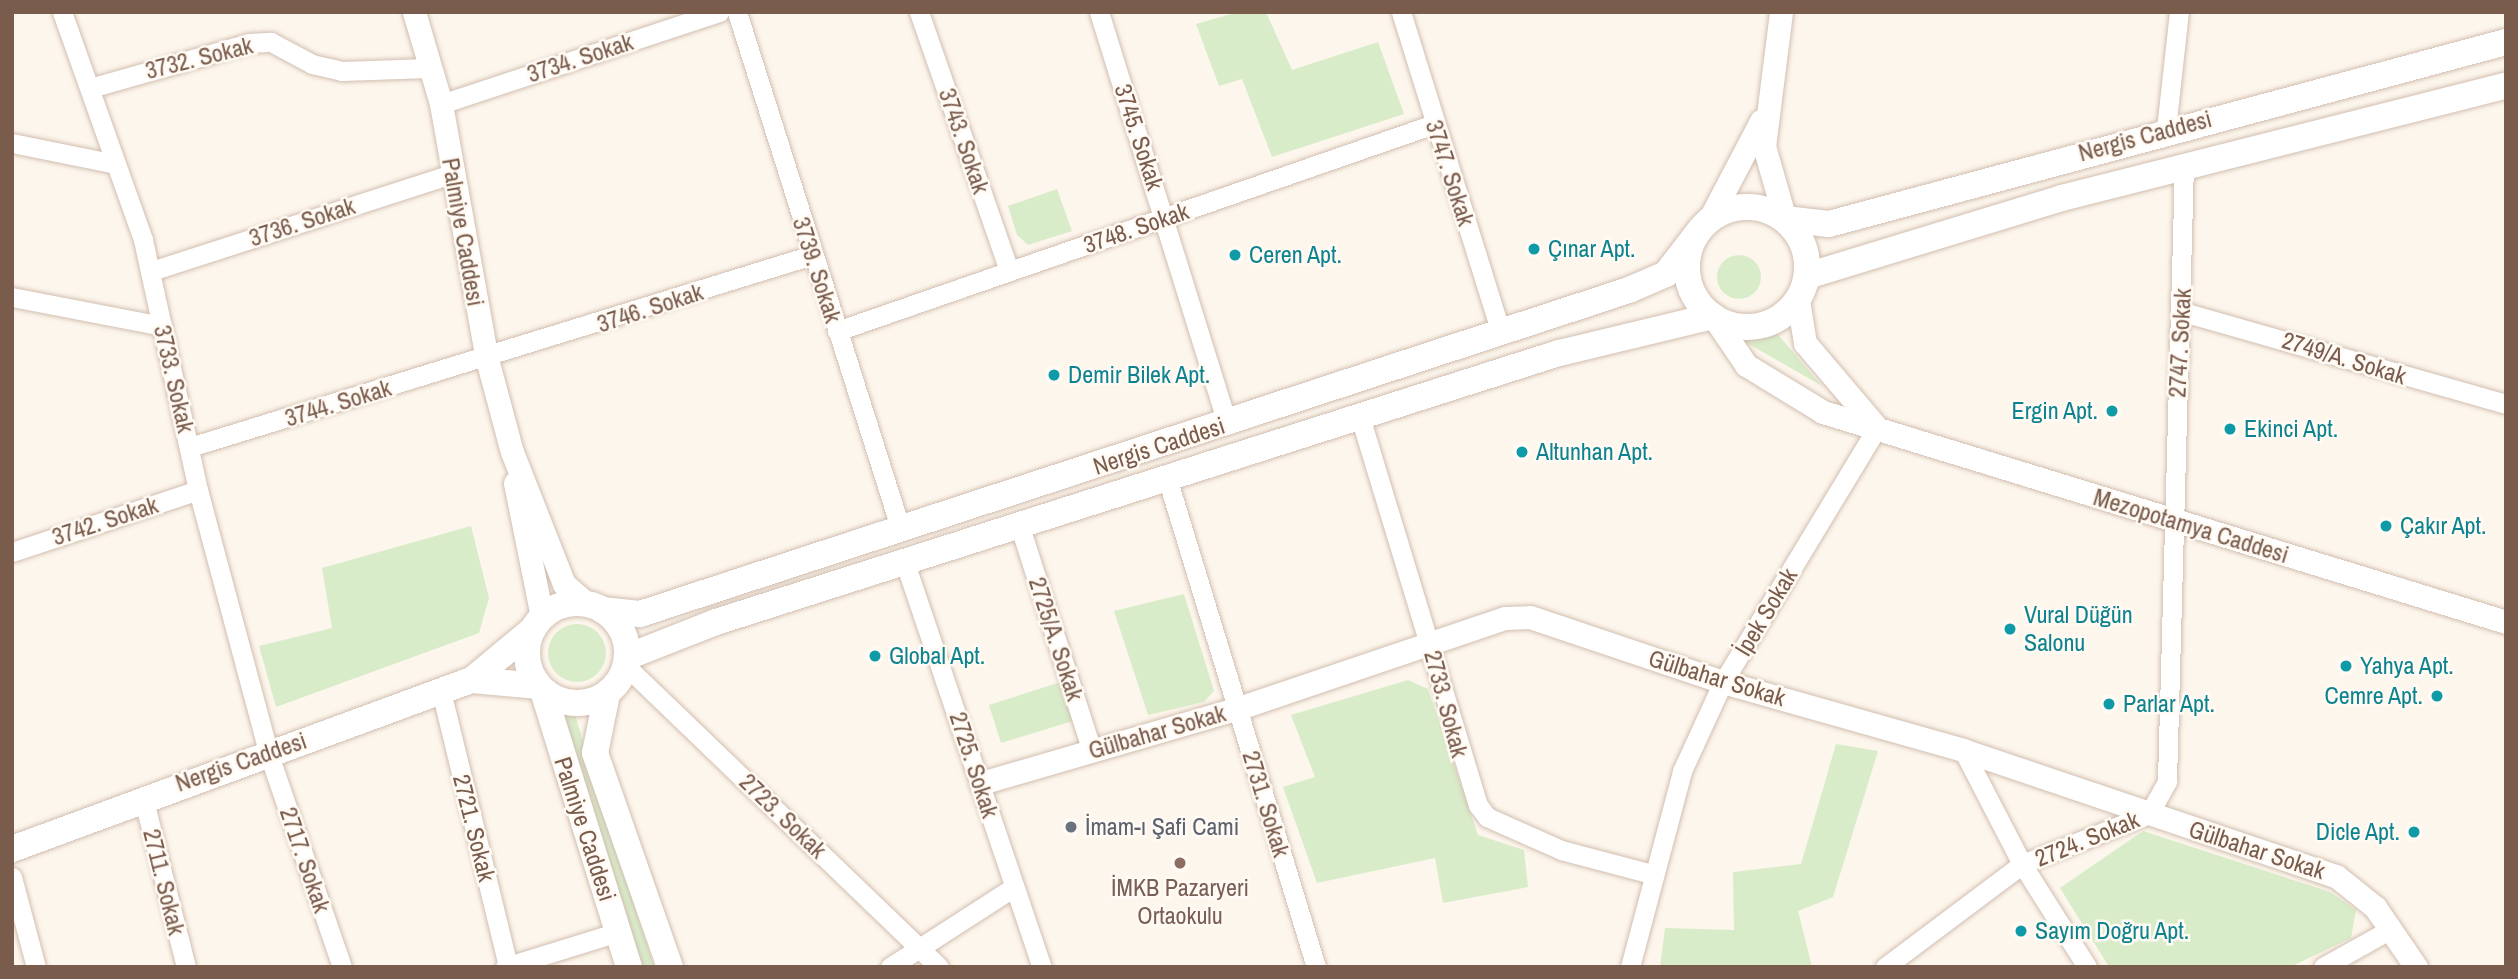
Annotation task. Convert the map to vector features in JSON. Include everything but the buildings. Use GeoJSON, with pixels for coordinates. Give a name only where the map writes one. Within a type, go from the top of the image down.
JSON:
{"type":"FeatureCollection","features":[{"type":"Feature","properties":{"kind":"main road","name":"Nergis Caddesi"},"geometry":{"type":"LineString","coordinates":[[1785,219],[1829,224],[2166,129],[2506,42]]}},
{"type":"Feature","properties":{"kind":"main road","name":"Nergis Caddesi"},"geometry":{"type":"LineString","coordinates":[[1802,288],[2184,166],[2506,86]]}},
{"type":"Feature","properties":{"kind":"main road"},"geometry":{"type":"LineString","coordinates":[[1747,206],[1785,219],[1807,254],[1802,288],[1759,327],[1740,327],[1713,316],[1694,295],[1687,275],[1702,228],[1747,206]]}},
{"type":"Feature","properties":{"kind":"main road","name":"Nergis Caddesi"},"geometry":{"type":"LineString","coordinates":[[594,607],[640,614],[1501,333],[1667,274],[1702,228]]}},
{"type":"Feature","properties":{"kind":"main road","name":"Nergis Caddesi"},"geometry":{"type":"LineString","coordinates":[[626,662],[905,563],[1361,420],[1559,353],[1713,316]]}},
{"type":"Feature","properties":{"kind":"main road"},"geometry":{"type":"LineString","coordinates":[[594,607],[623,633],[626,662],[607,694],[575,704],[541,689],[472,680],[555,608],[594,607]]}},
{"type":"Feature","properties":{"kind":"main road"},"geometry":{"type":"LineString","coordinates":[[537,624],[527,662],[541,689]]}},
{"type":"Feature","properties":{"kind":"main road","name":"Nergis Caddesi"},"geometry":{"type":"LineString","coordinates":[[12,849],[143,797],[472,680]]}},
{"type":"Feature","properties":{"kind":"main road","name":"Palmiye Caddesi"},"geometry":{"type":"LineString","coordinates":[[541,689],[629,967]]}},
{"type":"Feature","properties":{"kind":"main road","name":"Palmiye Caddesi"},"geometry":{"type":"LineString","coordinates":[[607,694],[595,753],[670,967]]}},
{"type":"Feature","properties":{"kind":"street","name":"3733. Sokak"},"geometry":{"type":"LineString","coordinates":[[62,12],[151,271],[198,490],[268,752]]}},
{"type":"Feature","properties":{"kind":"street","name":"Palmiye Caddesi"},"geometry":{"type":"LineString","coordinates":[[414,12],[428,68],[441,104],[487,359],[512,452],[564,584],[594,607]]}},
{"type":"Feature","properties":{"kind":"street","name":"3734. Sokak"},"geometry":{"type":"LineString","coordinates":[[441,104],[719,12]]}},
{"type":"Feature","properties":{"kind":"street","name":"3739. Sokak"},"geometry":{"type":"LineString","coordinates":[[737,12],[900,527]]}},
{"type":"Feature","properties":{"kind":"street","name":"3743. Sokak"},"geometry":{"type":"LineString","coordinates":[[919,12],[1009,270]]}},
{"type":"Feature","properties":{"kind":"street","name":"3745. Sokak"},"geometry":{"type":"LineString","coordinates":[[1099,12],[1227,423]]}},
{"type":"Feature","properties":{"kind":"street","name":"3747. Sokak"},"geometry":{"type":"LineString","coordinates":[[1401,12],[1501,333]]}},
{"type":"Feature","properties":{"kind":"street"},"geometry":{"type":"LineString","coordinates":[[1781,12],[1764,146],[1785,219]]}},
{"type":"Feature","properties":{"kind":"street"},"geometry":{"type":"LineString","coordinates":[[2166,129],[2179,12]]}},
{"type":"Feature","properties":{"kind":"street","name":"3732. Sokak"},"geometry":{"type":"LineString","coordinates":[[90,88],[260,42],[342,72],[428,68]]}},
{"type":"Feature","properties":{"kind":"street"},"geometry":{"type":"LineString","coordinates":[[1702,228],[1768,105]]}},
{"type":"Feature","properties":{"kind":"street","name":"3748. Sokak"},"geometry":{"type":"LineString","coordinates":[[837,331],[1434,124]]}},
{"type":"Feature","properties":{"kind":"street"},"geometry":{"type":"LineString","coordinates":[[12,143],[116,164]]}},
{"type":"Feature","properties":{"kind":"street","name":"2747. Sokak"},"geometry":{"type":"LineString","coordinates":[[2170,519],[2183,312],[2184,166]]}},
{"type":"Feature","properties":{"kind":"street","name":"3736. Sokak"},"geometry":{"type":"LineString","coordinates":[[151,271],[452,174]]}},
{"type":"Feature","properties":{"kind":"street","name":"3746. Sokak"},"geometry":{"type":"LineString","coordinates":[[487,359],[812,255]]}},
{"type":"Feature","properties":{"kind":"street"},"geometry":{"type":"LineString","coordinates":[[1802,288],[1805,343],[1877,428]]}},
{"type":"Feature","properties":{"kind":"street"},"geometry":{"type":"LineString","coordinates":[[12,297],[162,326]]}},
{"type":"Feature","properties":{"kind":"street","name":"2749/A. Sokak"},"geometry":{"type":"LineString","coordinates":[[2183,312],[2506,404]]}},
{"type":"Feature","properties":{"kind":"street","name":"Mezopotamya Caddesi"},"geometry":{"type":"LineString","coordinates":[[1713,316],[1746,365],[1779,388],[1823,412],[2506,622]]}},
{"type":"Feature","properties":{"kind":"street","name":"3744. Sokak"},"geometry":{"type":"LineString","coordinates":[[190,447],[487,359]]}},
{"type":"Feature","properties":{"kind":"street","name":"2733. Sokak"},"geometry":{"type":"LineString","coordinates":[[1361,420],[1429,642],[1468,788],[1487,817],[1561,850],[1652,874]]}},
{"type":"Feature","properties":{"kind":"street","name":"İpek Sokak"},"geometry":{"type":"LineString","coordinates":[[1630,967],[1652,874],[1682,771],[1723,682],[1877,428]]}},
{"type":"Feature","properties":{"kind":"street","name":"Palmiye Caddesi"},"geometry":{"type":"LineString","coordinates":[[512,452],[537,624]]}},
{"type":"Feature","properties":{"kind":"street","name":"2731. Sokak"},"geometry":{"type":"LineString","coordinates":[[1168,481],[1316,967]]}},
{"type":"Feature","properties":{"kind":"street","name":"3742. Sokak"},"geometry":{"type":"LineString","coordinates":[[12,552],[198,490]]}},
{"type":"Feature","properties":{"kind":"street","name":"2724. Sokak"},"geometry":{"type":"LineString","coordinates":[[1885,967],[2022,864],[2149,814],[2167,781],[2170,519]]}},
{"type":"Feature","properties":{"kind":"street","name":"2725/A. Sokak"},"geometry":{"type":"LineString","coordinates":[[1020,527],[1092,751]]}},
{"type":"Feature","properties":{"kind":"street","name":"2725. Sokak"},"geometry":{"type":"LineString","coordinates":[[905,563],[1042,967]]}},
{"type":"Feature","properties":{"kind":"street","name":"Gülbahar Sokak"},"geometry":{"type":"LineString","coordinates":[[981,783],[1236,709],[1505,618],[1530,617],[1723,682],[1963,750],[2336,876],[2391,929],[2416,967]]}},
{"type":"Feature","properties":{"kind":"street","name":"2723. Sokak"},"geometry":{"type":"LineString","coordinates":[[626,662],[939,967]]}},
{"type":"Feature","properties":{"kind":"street","name":"2721. Sokak"},"geometry":{"type":"LineString","coordinates":[[441,691],[506,966]]}},
{"type":"Feature","properties":{"kind":"street"},"geometry":{"type":"LineString","coordinates":[[1963,750],[2022,864],[2087,967]]}},
{"type":"Feature","properties":{"kind":"street","name":"2717. Sokak"},"geometry":{"type":"LineString","coordinates":[[268,752],[342,967]]}},
{"type":"Feature","properties":{"kind":"street","name":"2711. Sokak"},"geometry":{"type":"LineString","coordinates":[[143,797],[186,967]]}},
{"type":"Feature","properties":{"kind":"street"},"geometry":{"type":"LineString","coordinates":[[12,877],[36,967]]}},
{"type":"Feature","properties":{"kind":"street"},"geometry":{"type":"LineString","coordinates":[[890,967],[1014,887]]}},
{"type":"Feature","properties":{"kind":"street"},"geometry":{"type":"LineString","coordinates":[[2323,967],[2391,929]]}},
{"type":"Feature","properties":{"kind":"street"},"geometry":{"type":"LineString","coordinates":[[506,966],[618,932]]}},
{"type":"Feature","properties":{"kind":"green space"},"geometry":{"type":"Polygon","coordinates":[[[1238,12],[1266,12],[1292,70],[1378,42],[1404,114],[1272,157],[1242,79],[1219,86],[1196,24],[1238,12]]]}},
{"type":"Feature","properties":{"kind":"green space"},"geometry":{"type":"Polygon","coordinates":[[[1057,189],[1072,231],[1028,245],[1017,235],[1008,206],[1057,189]]]}},
{"type":"Feature","properties":{"kind":"green space"},"geometry":{"type":"Polygon","coordinates":[[[1739,255],[1754,262],[1761,277],[1754,292],[1739,299],[1724,292],[1717,277],[1724,262],[1739,255]]]}},
{"type":"Feature","properties":{"kind":"green space"},"geometry":{"type":"Polygon","coordinates":[[[1768,323],[1822,386],[1738,338],[1768,323]]]}},
{"type":"Feature","properties":{"kind":"green space"},"geometry":{"type":"Polygon","coordinates":[[[471,526],[489,598],[479,633],[276,707],[259,646],[332,628],[322,568],[471,526]]]}},
{"type":"Feature","properties":{"kind":"green space"},"geometry":{"type":"Polygon","coordinates":[[[1184,594],[1214,691],[1204,702],[1148,715],[1114,611],[1184,594]]]}},
{"type":"Feature","properties":{"kind":"green space"},"geometry":{"type":"Polygon","coordinates":[[[577,624],[588,626],[601,637],[606,653],[604,664],[593,677],[577,682],[566,680],[553,669],[548,653],[550,642],[561,629],[577,624]]]}},
{"type":"Feature","properties":{"kind":"green space"},"geometry":{"type":"Polygon","coordinates":[[[1408,680],[1428,689],[1478,835],[1524,850],[1528,887],[1443,903],[1435,858],[1317,883],[1283,787],[1315,777],[1291,715],[1408,680]]]}},
{"type":"Feature","properties":{"kind":"green space"},"geometry":{"type":"Polygon","coordinates":[[[1064,681],[1076,720],[1001,743],[989,705],[1064,681]]]}},
{"type":"Feature","properties":{"kind":"green space"},"geometry":{"type":"Polygon","coordinates":[[[573,708],[654,967],[640,967],[559,714],[573,708]]]}},
{"type":"Feature","properties":{"kind":"green space"},"geometry":{"type":"Polygon","coordinates":[[[1836,744],[1878,751],[1833,897],[1798,911],[1812,967],[1660,967],[1665,928],[1734,930],[1733,872],[1801,864],[1836,744]]]}},
{"type":"Feature","properties":{"kind":"green space"},"geometry":{"type":"Polygon","coordinates":[[[2143,831],[2330,892],[2356,910],[2351,938],[2290,967],[2109,967],[2060,888],[2143,831]]]}},
{"type":"Feature","properties":{"kind":"place","name":"Çınar Apt."},"geometry":{"type":"Point","coordinates":[1534,249]}},
{"type":"Feature","properties":{"kind":"place","name":"Ceren Apt."},"geometry":{"type":"Point","coordinates":[1235,255]}},
{"type":"Feature","properties":{"kind":"place","name":"Demir Bilek Apt."},"geometry":{"type":"Point","coordinates":[1054,375]}},
{"type":"Feature","properties":{"kind":"place","name":"Ergin Apt."},"geometry":{"type":"Point","coordinates":[2112,411]}},
{"type":"Feature","properties":{"kind":"place","name":"Ekinci Apt."},"geometry":{"type":"Point","coordinates":[2230,429]}},
{"type":"Feature","properties":{"kind":"place","name":"Altunhan Apt."},"geometry":{"type":"Point","coordinates":[1522,452]}},
{"type":"Feature","properties":{"kind":"place","name":"Çakır Apt."},"geometry":{"type":"Point","coordinates":[2386,526]}},
{"type":"Feature","properties":{"kind":"place","name":"Vural Düğün Salonu"},"geometry":{"type":"Point","coordinates":[2010,629]}},
{"type":"Feature","properties":{"kind":"place","name":"Global Apt."},"geometry":{"type":"Point","coordinates":[875,656]}},
{"type":"Feature","properties":{"kind":"place","name":"Yahya Apt."},"geometry":{"type":"Point","coordinates":[2346,666]}},
{"type":"Feature","properties":{"kind":"place","name":"Cemre Apt."},"geometry":{"type":"Point","coordinates":[2437,696]}},
{"type":"Feature","properties":{"kind":"place","name":"Parlar Apt."},"geometry":{"type":"Point","coordinates":[2109,704]}},
{"type":"Feature","properties":{"kind":"place","name":"İmam-ı Şafi Cami"},"geometry":{"type":"Point","coordinates":[1071,827]}},
{"type":"Feature","properties":{"kind":"place","name":"Dicle Apt."},"geometry":{"type":"Point","coordinates":[2414,832]}},
{"type":"Feature","properties":{"kind":"place","name":"İMKB Pazaryeri Ortaokulu"},"geometry":{"type":"Point","coordinates":[1180,863]}},
{"type":"Feature","properties":{"kind":"place","name":"Sayım Doğru Apt."},"geometry":{"type":"Point","coordinates":[2021,931]}}]}
